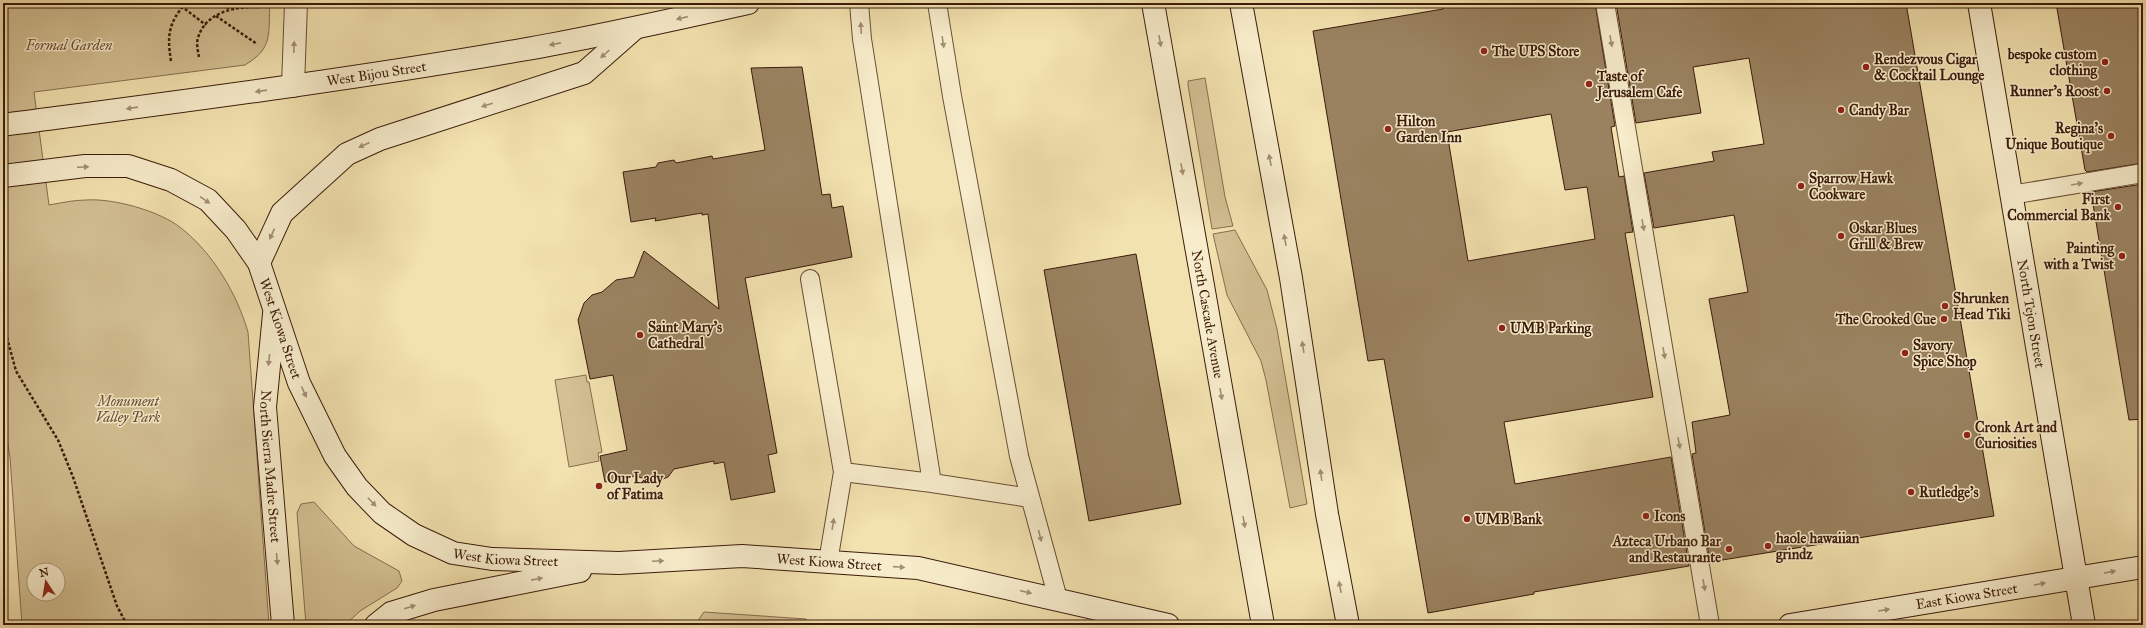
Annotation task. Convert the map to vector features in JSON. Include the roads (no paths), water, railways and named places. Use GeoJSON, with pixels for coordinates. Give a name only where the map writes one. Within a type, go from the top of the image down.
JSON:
{"type":"FeatureCollection","features":[{"type":"Feature","properties":{"kind":"main road"},"geometry":{"type":"LineString","coordinates":[[292,86],[296,3]]}},
{"type":"Feature","properties":{"kind":"main road","name":"West Bijou Street"},"geometry":{"type":"LineString","coordinates":[[3,125],[292,86],[522,50],[634,28],[726,5],[748,3]]}},
{"type":"Feature","properties":{"kind":"main road","name":"North Cascade Avenue"},"geometry":{"type":"LineString","coordinates":[[1153,3],[1262,625]]}},
{"type":"Feature","properties":{"kind":"main road"},"geometry":{"type":"LineString","coordinates":[[1241,3],[1291,278],[1327,514],[1348,625]]}},
{"type":"Feature","properties":{"kind":"main road","name":"North Tejon Street"},"geometry":{"type":"LineString","coordinates":[[1979,3],[2084,625]]}},
{"type":"Feature","properties":{"kind":"main road"},"geometry":{"type":"LineString","coordinates":[[259,263],[282,213],[346,154],[380,139],[584,73],[634,28]]}},
{"type":"Feature","properties":{"kind":"main road","name":"West Kiowa Street"},"geometry":{"type":"LineString","coordinates":[[3,176],[85,166],[128,166],[171,180],[208,200],[236,230],[259,263],[300,383],[331,450],[357,487],[382,513],[414,535],[453,553],[492,560],[619,563],[742,556],[918,568],[1168,625]]}},
{"type":"Feature","properties":{"kind":"main road","name":"North Sierra Madre Street"},"geometry":{"type":"LineString","coordinates":[[275,307],[264,407],[283,625]]}},
{"type":"Feature","properties":{"kind":"main road"},"geometry":{"type":"LineString","coordinates":[[376,625],[391,613],[434,600],[619,563]]}},
{"type":"Feature","properties":{"kind":"main road","name":"East Kiowa Street"},"geometry":{"type":"LineString","coordinates":[[1790,625],[2143,567]]}},
{"type":"Feature","properties":{"kind":"lane"},"geometry":{"type":"LineString","coordinates":[[859,3],[864,52],[932,483]]}},
{"type":"Feature","properties":{"kind":"lane"},"geometry":{"type":"LineString","coordinates":[[937,3],[952,96],[1019,456],[1058,599]]}},
{"type":"Feature","properties":{"kind":"lane"},"geometry":{"type":"LineString","coordinates":[[1605,3],[1710,625]]}},
{"type":"Feature","properties":{"kind":"lane"},"geometry":{"type":"LineString","coordinates":[[2011,195],[2143,172]]}},
{"type":"Feature","properties":{"kind":"lane"},"geometry":{"type":"LineString","coordinates":[[810,279],[842,472],[828,562]]}},
{"type":"Feature","properties":{"kind":"lane"},"geometry":{"type":"LineString","coordinates":[[842,472],[932,483],[1030,498]]}},
{"type":"Feature","properties":{"kind":"place","name":"The UPS Store"},"geometry":{"type":"Point","coordinates":[1484,51]}},
{"type":"Feature","properties":{"kind":"place","name":"bespoke custom clothing"},"geometry":{"type":"Point","coordinates":[2105,62]}},
{"type":"Feature","properties":{"kind":"place","name":"Rendezvous Cigar & Cocktail Lounge"},"geometry":{"type":"Point","coordinates":[1866,67]}},
{"type":"Feature","properties":{"kind":"place","name":"Taste of Jerusalem Cafe"},"geometry":{"type":"Point","coordinates":[1589,84]}},
{"type":"Feature","properties":{"kind":"place","name":"Runner's Roost"},"geometry":{"type":"Point","coordinates":[2107,91]}},
{"type":"Feature","properties":{"kind":"place","name":"Candy Bar"},"geometry":{"type":"Point","coordinates":[1841,110]}},
{"type":"Feature","properties":{"kind":"place","name":"Hilton Garden Inn"},"geometry":{"type":"Point","coordinates":[1388,129]}},
{"type":"Feature","properties":{"kind":"place","name":"Regina's Unique Boutique"},"geometry":{"type":"Point","coordinates":[2111,136]}},
{"type":"Feature","properties":{"kind":"place","name":"Sparrow Hawk Cookware"},"geometry":{"type":"Point","coordinates":[1801,186]}},
{"type":"Feature","properties":{"kind":"place","name":"First Commercial Bank"},"geometry":{"type":"Point","coordinates":[2118,207]}},
{"type":"Feature","properties":{"kind":"place","name":"Oskar Blues Grill & Brew"},"geometry":{"type":"Point","coordinates":[1841,236]}},
{"type":"Feature","properties":{"kind":"place","name":"Painting with a Twist"},"geometry":{"type":"Point","coordinates":[2122,256]}},
{"type":"Feature","properties":{"kind":"place","name":"Shrunken Head Tiki"},"geometry":{"type":"Point","coordinates":[1945,306]}},
{"type":"Feature","properties":{"kind":"place","name":"The Crooked Cue"},"geometry":{"type":"Point","coordinates":[1944,319]}},
{"type":"Feature","properties":{"kind":"place","name":"UMB Parking"},"geometry":{"type":"Point","coordinates":[1502,328]}},
{"type":"Feature","properties":{"kind":"place","name":"Saint Mary's Cathedral"},"geometry":{"type":"Point","coordinates":[640,335]}},
{"type":"Feature","properties":{"kind":"place","name":"Savory Spice Shop"},"geometry":{"type":"Point","coordinates":[1905,353]}},
{"type":"Feature","properties":{"kind":"place","name":"Cronk Art and Curiosities"},"geometry":{"type":"Point","coordinates":[1967,435]}},
{"type":"Feature","properties":{"kind":"place","name":"Our Lady of Fatima"},"geometry":{"type":"Point","coordinates":[599,486]}},
{"type":"Feature","properties":{"kind":"place","name":"Rutledge's"},"geometry":{"type":"Point","coordinates":[1911,492]}},
{"type":"Feature","properties":{"kind":"place","name":"Icons"},"geometry":{"type":"Point","coordinates":[1646,516]}},
{"type":"Feature","properties":{"kind":"place","name":"UMB Bank"},"geometry":{"type":"Point","coordinates":[1467,519]}},
{"type":"Feature","properties":{"kind":"place","name":"haole hawaiian grindz"},"geometry":{"type":"Point","coordinates":[1768,546]}},
{"type":"Feature","properties":{"kind":"place","name":"Azteca Urbano Bar and Restaurante"},"geometry":{"type":"Point","coordinates":[1729,549]}},
{"type":"Feature","properties":{"kind":"park label","name":"Formal Garden"},"geometry":{"type":"Point","coordinates":[69,45]}},
{"type":"Feature","properties":{"kind":"park label","name":"Monument Valley Park"},"geometry":{"type":"Point","coordinates":[128,410]}}]}
